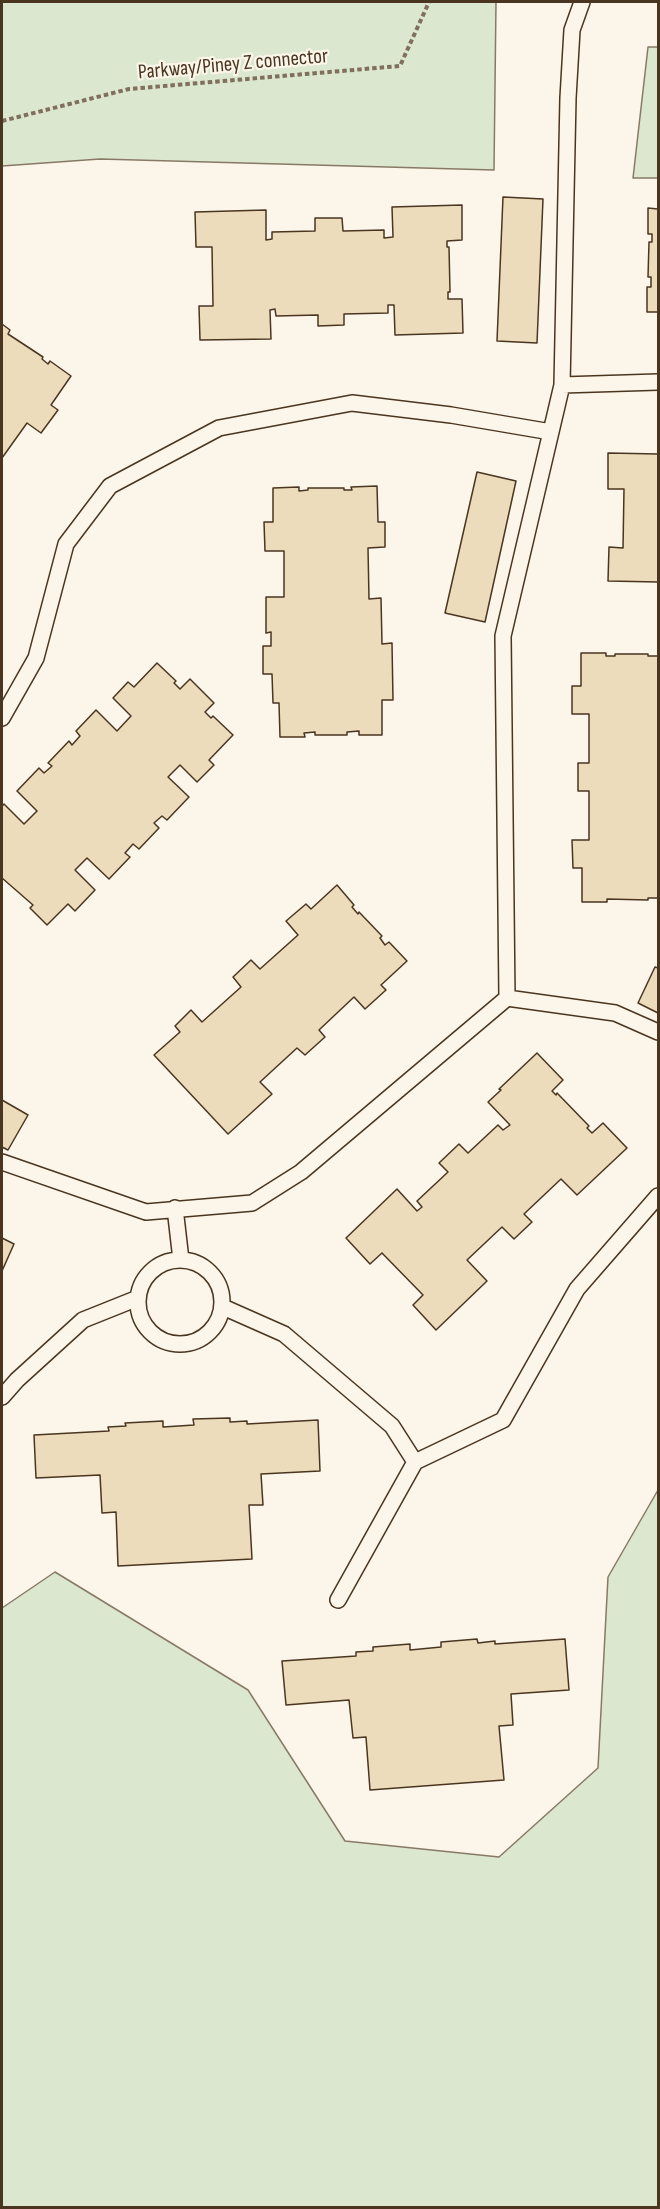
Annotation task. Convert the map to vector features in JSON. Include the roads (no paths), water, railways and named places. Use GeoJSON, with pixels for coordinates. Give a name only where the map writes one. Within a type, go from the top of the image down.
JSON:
{"type":"FeatureCollection","features":[{"type":"Feature","properties":{"kind":"lane"},"geometry":{"type":"LineString","coordinates":[[507,998],[503,636],[562,385],[568,98],[572,30],[582,2]]}},
{"type":"Feature","properties":{"kind":"lane"},"geometry":{"type":"LineString","coordinates":[[562,385],[658,382]]}},
{"type":"Feature","properties":{"kind":"lane"},"geometry":{"type":"LineString","coordinates":[[2,718],[36,658],[66,544],[110,486],[219,428],[352,404],[451,415],[551,432]]}},
{"type":"Feature","properties":{"kind":"lane"},"geometry":{"type":"LineString","coordinates":[[2,1162],[146,1212],[252,1203],[301,1172],[507,998],[615,1013],[658,1032]]}},
{"type":"Feature","properties":{"kind":"lane"},"geometry":{"type":"LineString","coordinates":[[338,1600],[415,1462],[503,1420],[577,1289],[658,1196]]}},
{"type":"Feature","properties":{"kind":"lane"},"geometry":{"type":"LineString","coordinates":[[175,1208],[181,1260]]}},
{"type":"Feature","properties":{"kind":"lane"},"geometry":{"type":"LineString","coordinates":[[181,1260],[195,1263],[212,1275],[222,1293],[223,1307],[210,1333],[197,1341],[183,1345],[168,1343],[154,1337],[144,1326],[139,1312],[138,1298],[147,1275],[157,1266],[169,1261],[181,1260]]}},
{"type":"Feature","properties":{"kind":"lane"},"geometry":{"type":"LineString","coordinates":[[2,1397],[17,1380],[83,1320],[138,1298]]}},
{"type":"Feature","properties":{"kind":"lane"},"geometry":{"type":"LineString","coordinates":[[223,1307],[284,1334],[392,1426],[415,1462]]}}]}
